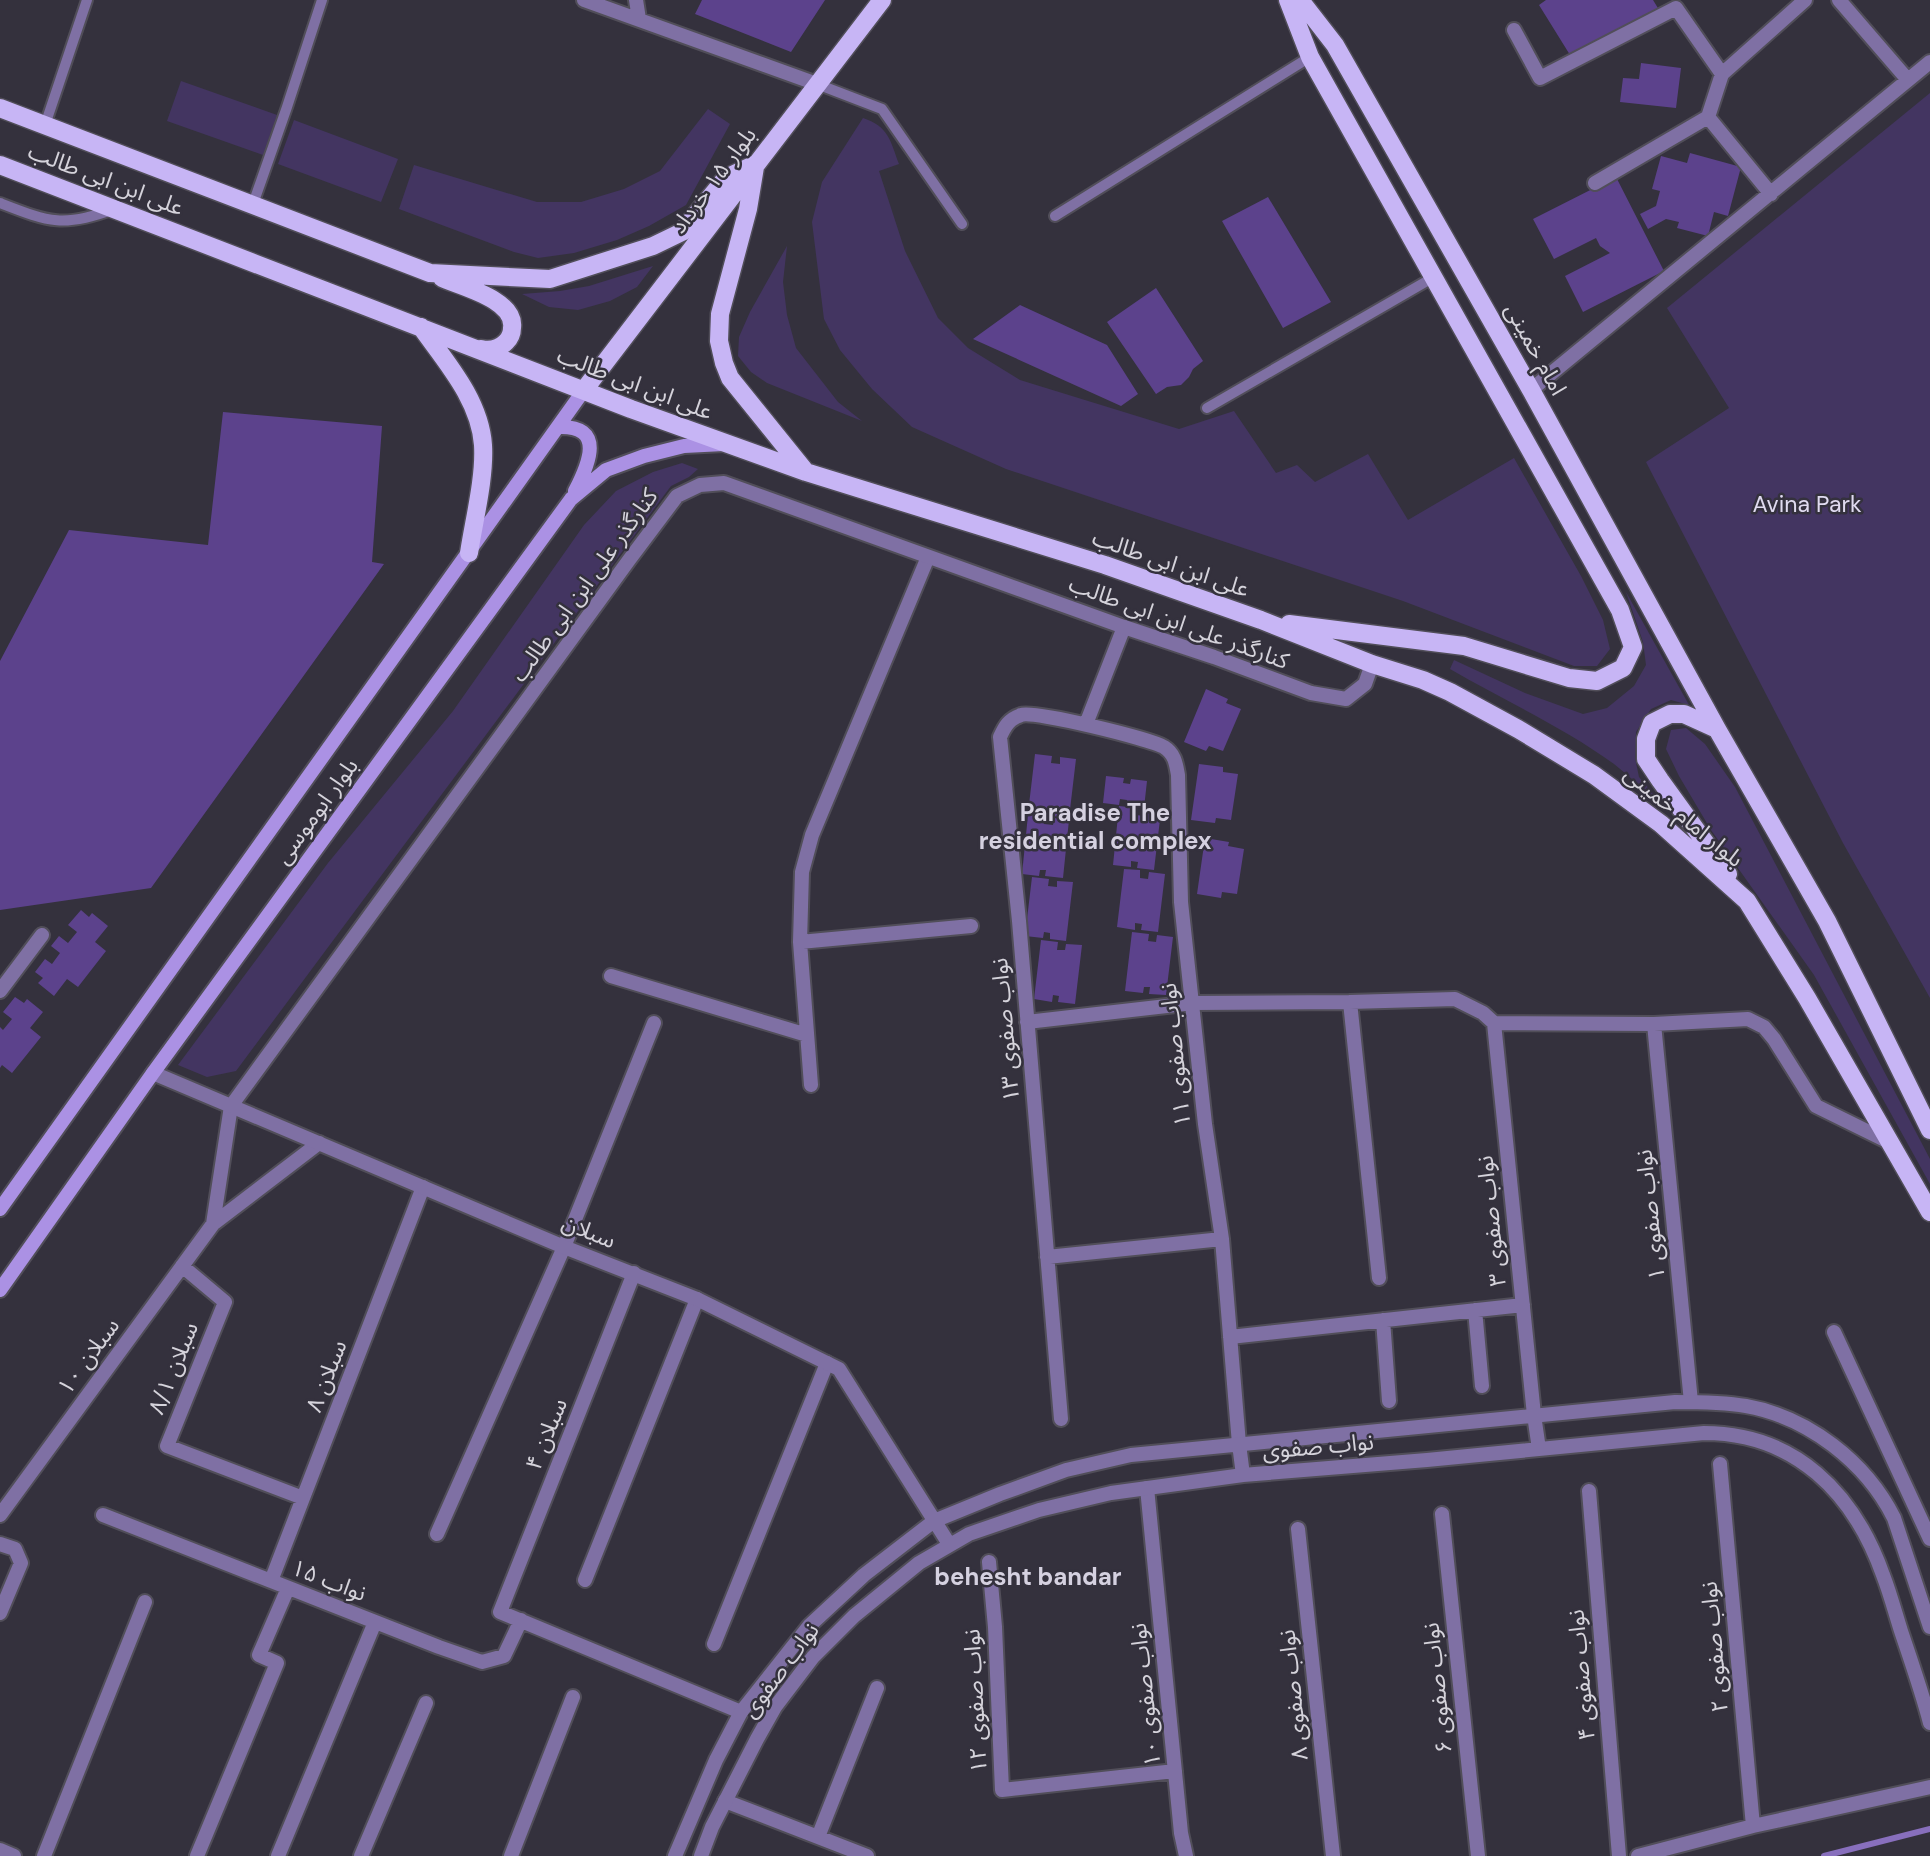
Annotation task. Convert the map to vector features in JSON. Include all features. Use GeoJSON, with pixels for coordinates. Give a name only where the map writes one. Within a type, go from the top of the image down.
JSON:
{"type":"FeatureCollection","features":[{"type":"Feature","properties":{"kind":"main road","name":"بلوار ۱۵ خرداد"},"geometry":{"type":"LineString","coordinates":[[584,390],[882,0]]}},
{"type":"Feature","properties":{"kind":"main road"},"geometry":{"type":"LineString","coordinates":[[1261,620],[1464,646],[1569,678],[1597,681],[1623,668],[1633,647],[1620,610],[1310,57],[1288,0]]}},
{"type":"Feature","properties":{"kind":"main road","name":"امام خمینی"},"geometry":{"type":"LineString","coordinates":[[1300,0],[1335,45],[1531,390],[1717,729]]}},
{"type":"Feature","properties":{"kind":"main road","name":"علی ابن ابی طالب"},"geometry":{"type":"LineString","coordinates":[[0,107],[430,273],[550,279],[653,246],[682,232],[726,178],[756,164]]}},
{"type":"Feature","properties":{"kind":"main road"},"geometry":{"type":"LineString","coordinates":[[756,164],[748,209],[720,314],[719,341],[730,378],[806,472]]}},
{"type":"Feature","properties":{"kind":"main road","name":"علی ابن ابی طالب"},"geometry":{"type":"LineString","coordinates":[[0,165],[727,444],[806,472],[1105,565],[1261,620]]}},
{"type":"Feature","properties":{"kind":"main road"},"geometry":{"type":"LineString","coordinates":[[430,273],[498,302],[510,314],[512,331],[503,346],[486,351],[477,349]]}},
{"type":"Feature","properties":{"kind":"main road"},"geometry":{"type":"LineString","coordinates":[[421,327],[462,386],[479,422],[483,445],[481,474],[469,553]]}},
{"type":"Feature","properties":{"kind":"main road","name":"بلوار ابوموسی"},"geometry":{"type":"LineString","coordinates":[[0,1209],[584,390]]}},
{"type":"Feature","properties":{"kind":"main road"},"geometry":{"type":"LineString","coordinates":[[558,426],[573,426],[586,435],[591,452],[587,468],[571,499]]}},
{"type":"Feature","properties":{"kind":"main road","name":"بلوار ابوموسی"},"geometry":{"type":"LineString","coordinates":[[0,1290],[153,1073],[571,499],[606,470],[644,456],[684,446],[727,444]]}},
{"type":"Feature","properties":{"kind":"main road","name":"بلوار امام خمینی"},"geometry":{"type":"LineString","coordinates":[[1261,620],[1450,692],[1594,775],[1661,824],[1747,901],[1807,998],[1930,1212]]}},
{"type":"Feature","properties":{"kind":"main road"},"geometry":{"type":"LineString","coordinates":[[1717,729],[1684,714],[1670,714],[1652,723],[1646,739],[1646,759],[1747,901]]}},
{"type":"Feature","properties":{"kind":"main road","name":"بلوار امام خمینی"},"geometry":{"type":"LineString","coordinates":[[1717,729],[1827,921],[1930,1130]]}},
{"type":"Feature","properties":{"kind":"street"},"geometry":{"type":"LineString","coordinates":[[584,0],[817,85]]}},
{"type":"Feature","properties":{"kind":"street"},"geometry":{"type":"LineString","coordinates":[[636,0],[639,19]]}},
{"type":"Feature","properties":{"kind":"street"},"geometry":{"type":"LineString","coordinates":[[1595,183],[1708,117],[1723,74],[1805,0]]}},
{"type":"Feature","properties":{"kind":"street"},"geometry":{"type":"LineString","coordinates":[[1839,0],[1908,80]]}},
{"type":"Feature","properties":{"kind":"street"},"geometry":{"type":"LineString","coordinates":[[1514,30],[1540,78],[1676,8],[1723,74]]}},
{"type":"Feature","properties":{"kind":"street"},"geometry":{"type":"LineString","coordinates":[[1531,390],[1930,62]]}},
{"type":"Feature","properties":{"kind":"street"},"geometry":{"type":"LineString","coordinates":[[1708,117],[1771,194]]}},
{"type":"Feature","properties":{"kind":"street","name":"کنارگذر علی ابن ابی طالب"},"geometry":{"type":"LineString","coordinates":[[231,1106],[677,496],[701,485],[724,483],[1311,693],[1346,698],[1365,684],[1372,664]]}},
{"type":"Feature","properties":{"kind":"street"},"geometry":{"type":"LineString","coordinates":[[811,1085],[800,942],[802,872],[812,835],[928,557]]}},
{"type":"Feature","properties":{"kind":"street"},"geometry":{"type":"LineString","coordinates":[[1086,724],[1124,627]]}},
{"type":"Feature","properties":{"kind":"street","name":"نواب صفوی ۱۳"},"geometry":{"type":"LineString","coordinates":[[1061,1419],[1000,737],[1007,722],[1024,713],[1086,724]]}},
{"type":"Feature","properties":{"kind":"street","name":"نواب صفوی ۱۱"},"geometry":{"type":"LineString","coordinates":[[1086,724],[1164,747],[1174,757],[1178,775],[1181,902],[1205,1124],[1222,1239],[1243,1475]]}},
{"type":"Feature","properties":{"kind":"street"},"geometry":{"type":"LineString","coordinates":[[800,942],[971,926]]}},
{"type":"Feature","properties":{"kind":"street"},"geometry":{"type":"LineString","coordinates":[[0,991],[43,935]]}},
{"type":"Feature","properties":{"kind":"street"},"geometry":{"type":"LineString","coordinates":[[611,976],[807,1035]]}},
{"type":"Feature","properties":{"kind":"street"},"geometry":{"type":"LineString","coordinates":[[1027,1022],[1193,1003],[1455,999],[1483,1013],[1494,1023],[1654,1024],[1748,1019],[1764,1027],[1774,1039],[1815,1107],[1889,1142]]}},
{"type":"Feature","properties":{"kind":"street"},"geometry":{"type":"LineString","coordinates":[[1350,1002],[1379,1278]]}},
{"type":"Feature","properties":{"kind":"street"},"geometry":{"type":"LineString","coordinates":[[437,1534],[564,1247],[654,1023]]}},
{"type":"Feature","properties":{"kind":"street","name":"نواب صفوی ۳"},"geometry":{"type":"LineString","coordinates":[[1494,1023],[1539,1449]]}},
{"type":"Feature","properties":{"kind":"street","name":"نواب صفوی ۱"},"geometry":{"type":"LineString","coordinates":[[1654,1024],[1691,1402]]}},
{"type":"Feature","properties":{"kind":"street","name":"سبلان"},"geometry":{"type":"LineString","coordinates":[[153,1073],[564,1247],[697,1299],[839,1369],[949,1544]]}},
{"type":"Feature","properties":{"kind":"street","name":"سبلان ۱۰"},"geometry":{"type":"LineString","coordinates":[[213,1224],[231,1106]]}},
{"type":"Feature","properties":{"kind":"street","name":"سبلان ۱۰"},"geometry":{"type":"LineString","coordinates":[[0,1515],[213,1224],[319,1143]]}},
{"type":"Feature","properties":{"kind":"street","name":"سبلان ۸"},"geometry":{"type":"LineString","coordinates":[[271,1581],[423,1187]]}},
{"type":"Feature","properties":{"kind":"street"},"geometry":{"type":"LineString","coordinates":[[1047,1257],[1222,1239]]}},
{"type":"Feature","properties":{"kind":"street","name":"سبلان ۸/۱"},"geometry":{"type":"LineString","coordinates":[[182,1266],[225,1301],[167,1446],[303,1498]]}},
{"type":"Feature","properties":{"kind":"street","name":"سبلان ۴"},"geometry":{"type":"LineString","coordinates":[[521,1620],[500,1612],[634,1273]]}},
{"type":"Feature","properties":{"kind":"street"},"geometry":{"type":"LineString","coordinates":[[585,1580],[697,1299]]}},
{"type":"Feature","properties":{"kind":"street"},"geometry":{"type":"LineString","coordinates":[[1230,1337],[1523,1305]]}},
{"type":"Feature","properties":{"kind":"street"},"geometry":{"type":"LineString","coordinates":[[1475,1310],[1482,1386]]}},
{"type":"Feature","properties":{"kind":"street"},"geometry":{"type":"LineString","coordinates":[[1383,1320],[1389,1401]]}},
{"type":"Feature","properties":{"kind":"street"},"geometry":{"type":"LineString","coordinates":[[1834,1332],[1930,1539]]}},
{"type":"Feature","properties":{"kind":"street"},"geometry":{"type":"LineString","coordinates":[[714,1644],[827,1363]]}},
{"type":"Feature","properties":{"kind":"street","name":"نواب صفوی"},"geometry":{"type":"LineString","coordinates":[[675,1856],[716,1760],[741,1712],[809,1626],[864,1575],[934,1521],[1066,1470],[1131,1455],[1675,1402],[1748,1406],[1805,1427],[1854,1462],[1872,1483],[1887,1504],[1925,1593],[1930,1627]]}},
{"type":"Feature","properties":{"kind":"street","name":"نواب صفوی"},"geometry":{"type":"LineString","coordinates":[[701,1856],[712,1827],[748,1754],[769,1717],[813,1657],[854,1616],[919,1563],[970,1534],[1038,1510],[1111,1493],[1243,1475],[1704,1433],[1729,1433],[1764,1442],[1800,1459],[1824,1478],[1860,1524],[1882,1572],[1930,1723]]}},
{"type":"Feature","properties":{"kind":"street","name":"نواب صفوی ۲"},"geometry":{"type":"LineString","coordinates":[[1720,1464],[1753,1826]]}},
{"type":"Feature","properties":{"kind":"street","name":"نواب صفوی ۱۰"},"geometry":{"type":"LineString","coordinates":[[1147,1488],[1181,1833],[1186,1856]]}},
{"type":"Feature","properties":{"kind":"street","name":"نواب صفوی ۴"},"geometry":{"type":"LineString","coordinates":[[1589,1491],[1619,1856]]}},
{"type":"Feature","properties":{"kind":"street","name":"نواب صفوی ۶"},"geometry":{"type":"LineString","coordinates":[[1442,1514],[1478,1856]]}},
{"type":"Feature","properties":{"kind":"street","name":"نواب ۱۵"},"geometry":{"type":"LineString","coordinates":[[103,1515],[482,1662],[504,1656],[521,1620]]}},
{"type":"Feature","properties":{"kind":"street","name":"نواب صفوی ۸"},"geometry":{"type":"LineString","coordinates":[[1298,1529],[1332,1856]]}},
{"type":"Feature","properties":{"kind":"street"},"geometry":{"type":"LineString","coordinates":[[0,1544],[15,1549],[21,1563],[0,1613]]}},
{"type":"Feature","properties":{"kind":"street","name":"نواب صفوی ۱۲"},"geometry":{"type":"LineString","coordinates":[[989,1562],[995,1627],[1002,1790],[1175,1770]]}},
{"type":"Feature","properties":{"kind":"street"},"geometry":{"type":"LineString","coordinates":[[197,1856],[277,1663],[259,1656],[288,1588]]}},
{"type":"Feature","properties":{"kind":"street"},"geometry":{"type":"LineString","coordinates":[[44,1856],[145,1601]]}},
{"type":"Feature","properties":{"kind":"street"},"geometry":{"type":"LineString","coordinates":[[521,1620],[741,1712]]}},
{"type":"Feature","properties":{"kind":"street"},"geometry":{"type":"LineString","coordinates":[[278,1856],[375,1622]]}},
{"type":"Feature","properties":{"kind":"street"},"geometry":{"type":"LineString","coordinates":[[818,1837],[877,1688]]}},
{"type":"Feature","properties":{"kind":"street"},"geometry":{"type":"LineString","coordinates":[[511,1856],[573,1697]]}},
{"type":"Feature","properties":{"kind":"street"},"geometry":{"type":"LineString","coordinates":[[361,1856],[426,1703]]}},
{"type":"Feature","properties":{"kind":"street"},"geometry":{"type":"LineString","coordinates":[[1637,1856],[1753,1826],[1930,1787]]}},
{"type":"Feature","properties":{"kind":"street"},"geometry":{"type":"LineString","coordinates":[[725,1801],[867,1856]]}},
{"type":"Feature","properties":{"kind":"street"},"geometry":{"type":"LineString","coordinates":[[692,1815],[699,1811],[707,1813],[713,1819],[712,1827]]}},
{"type":"Feature","properties":{"kind":"street"},"geometry":{"type":"LineString","coordinates":[[0,1850],[14,1856]]}},
{"type":"Feature","properties":{"kind":"lane"},"geometry":{"type":"LineString","coordinates":[[46,125],[87,0]]}},
{"type":"Feature","properties":{"kind":"lane"},"geometry":{"type":"LineString","coordinates":[[253,204],[322,0]]}},
{"type":"Feature","properties":{"kind":"lane"},"geometry":{"type":"LineString","coordinates":[[1055,216],[1310,57]]}},
{"type":"Feature","properties":{"kind":"lane"},"geometry":{"type":"LineString","coordinates":[[817,85],[882,109],[962,224]]}},
{"type":"Feature","properties":{"kind":"lane"},"geometry":{"type":"LineString","coordinates":[[0,203],[37,218],[66,222],[89,218],[114,209]]}},
{"type":"Feature","properties":{"kind":"lane"},"geometry":{"type":"LineString","coordinates":[[1207,408],[1434,277]]}},
{"type":"Feature","properties":{"kind":"green space"},"geometry":{"type":"Polygon","coordinates":[[[181,81],[277,115],[263,155],[167,121],[181,81]]]}},
{"type":"Feature","properties":{"kind":"green space","name":"Avina Park"},"geometry":{"type":"Polygon","coordinates":[[[1930,93],[1930,998],[1843,843],[1646,462],[1729,408],[1667,308],[1930,93]]]}},
{"type":"Feature","properties":{"kind":"green space"},"geometry":{"type":"Polygon","coordinates":[[[708,109],[730,124],[686,205],[617,240],[574,253],[538,258],[514,252],[399,209],[414,165],[537,202],[581,202],[624,189],[660,171],[708,109]]]}},
{"type":"Feature","properties":{"kind":"green space"},"geometry":{"type":"Polygon","coordinates":[[[863,118],[883,130],[891,141],[899,164],[879,171],[905,251],[938,318],[968,348],[1020,380],[1179,429],[1234,411],[1276,473],[1297,465],[1315,482],[1368,454],[1408,520],[1514,458],[1581,576],[1603,620],[1610,649],[1597,666],[1574,666],[1403,601],[1006,469],[912,427],[872,389],[840,350],[824,319],[812,222],[822,182],[863,118]]]}},
{"type":"Feature","properties":{"kind":"green space"},"geometry":{"type":"Polygon","coordinates":[[[294,120],[398,159],[381,202],[278,164],[294,120]]]}},
{"type":"Feature","properties":{"kind":"green space"},"geometry":{"type":"Polygon","coordinates":[[[787,246],[783,282],[787,315],[796,348],[838,402],[862,421],[767,383],[751,372],[738,356],[739,337],[750,312],[787,246]]]}},
{"type":"Feature","properties":{"kind":"green space"},"geometry":{"type":"Polygon","coordinates":[[[653,266],[637,287],[610,301],[578,310],[549,307],[522,294],[589,286],[653,266]]]}},
{"type":"Feature","properties":{"kind":"green space"},"geometry":{"type":"Polygon","coordinates":[[[682,463],[698,469],[671,486],[236,1071],[207,1077],[178,1065],[328,863],[453,711],[584,525],[616,491],[653,472],[682,463]]]}},
{"type":"Feature","properties":{"kind":"green space"},"geometry":{"type":"Polygon","coordinates":[[[1626,592],[1689,705],[1671,700],[1651,709],[1636,732],[1635,758],[1639,777],[1667,810],[1621,769],[1595,751],[1450,669],[1454,660],[1525,693],[1583,714],[1607,708],[1634,686],[1646,665],[1643,642],[1626,592]]]}},
{"type":"Feature","properties":{"kind":"green space"},"geometry":{"type":"Polygon","coordinates":[[[1686,728],[1705,744],[1735,787],[1930,1159],[1930,1184],[1814,975],[1711,830],[1679,776],[1666,749],[1671,730],[1686,728]]]}},
{"type":"Feature","properties":{"kind":"building"},"geometry":{"type":"Polygon","coordinates":[[[702,0],[825,0],[791,52],[695,14],[702,0]]]}},
{"type":"Feature","properties":{"kind":"building"},"geometry":{"type":"Polygon","coordinates":[[[1546,0],[1653,0],[1664,18],[1575,63],[1539,5],[1546,0]]]}},
{"type":"Feature","properties":{"kind":"building"},"geometry":{"type":"Polygon","coordinates":[[[1641,63],[1681,68],[1676,108],[1620,102],[1623,78],[1639,79],[1641,63]]]}},
{"type":"Feature","properties":{"kind":"building"},"geometry":{"type":"Polygon","coordinates":[[[1690,153],[1741,167],[1728,216],[1714,212],[1708,236],[1677,228],[1679,222],[1666,219],[1648,229],[1640,214],[1656,206],[1660,191],[1652,189],[1661,156],[1687,163],[1690,153]]]}},
{"type":"Feature","properties":{"kind":"building"},"geometry":{"type":"Polygon","coordinates":[[[1616,177],[1664,271],[1583,312],[1565,276],[1610,253],[1600,246],[1596,238],[1554,259],[1533,219],[1616,177]]]}},
{"type":"Feature","properties":{"kind":"building"},"geometry":{"type":"Polygon","coordinates":[[[1268,197],[1331,302],[1283,328],[1222,221],[1268,197]]]}},
{"type":"Feature","properties":{"kind":"building"},"geometry":{"type":"Polygon","coordinates":[[[1156,288],[1203,361],[1181,385],[1167,387],[1156,394],[1107,322],[1156,288]]]}},
{"type":"Feature","properties":{"kind":"building"},"geometry":{"type":"Polygon","coordinates":[[[1020,305],[1107,345],[1138,394],[1121,406],[973,339],[1020,305]]]}},
{"type":"Feature","properties":{"kind":"building"},"geometry":{"type":"Polygon","coordinates":[[[223,412],[382,426],[372,562],[384,564],[151,888],[0,910],[0,661],[69,530],[208,545],[223,412]]]}},
{"type":"Feature","properties":{"kind":"building"},"geometry":{"type":"Polygon","coordinates":[[[1206,689],[1228,699],[1226,703],[1241,709],[1223,751],[1209,746],[1206,751],[1184,742],[1206,689]]]}},
{"type":"Feature","properties":{"kind":"building"},"geometry":{"type":"Polygon","coordinates":[[[1035,754],[1052,756],[1051,763],[1060,764],[1060,757],[1076,759],[1069,818],[1053,816],[1053,809],[1047,809],[1046,815],[1028,813],[1035,754]]]}},
{"type":"Feature","properties":{"kind":"building"},"geometry":{"type":"Polygon","coordinates":[[[1199,764],[1223,767],[1223,772],[1238,774],[1231,820],[1216,818],[1215,823],[1191,820],[1199,764]]]}},
{"type":"Feature","properties":{"kind":"building"},"geometry":{"type":"Polygon","coordinates":[[[1106,776],[1124,778],[1123,783],[1130,784],[1131,779],[1147,781],[1144,808],[1126,806],[1127,800],[1120,799],[1119,805],[1103,803],[1106,776]]]}},
{"type":"Feature","properties":{"kind":"building"},"geometry":{"type":"Polygon","coordinates":[[[1119,806],[1136,808],[1136,815],[1144,816],[1145,809],[1161,811],[1154,870],[1137,868],[1138,862],[1131,861],[1131,867],[1113,865],[1119,806]]]}},
{"type":"Feature","properties":{"kind":"building"},"geometry":{"type":"Polygon","coordinates":[[[1028,815],[1045,816],[1044,824],[1053,825],[1054,818],[1069,820],[1063,878],[1045,876],[1046,870],[1040,870],[1039,876],[1022,874],[1028,815]]]}},
{"type":"Feature","properties":{"kind":"building"},"geometry":{"type":"Polygon","coordinates":[[[1205,838],[1229,842],[1228,846],[1244,849],[1237,894],[1222,892],[1221,898],[1197,894],[1205,838]]]}},
{"type":"Feature","properties":{"kind":"building"},"geometry":{"type":"Polygon","coordinates":[[[1124,869],[1140,870],[1140,878],[1148,879],[1149,872],[1165,874],[1158,932],[1141,930],[1142,924],[1135,923],[1135,930],[1117,927],[1124,869]]]}},
{"type":"Feature","properties":{"kind":"building"},"geometry":{"type":"Polygon","coordinates":[[[1032,877],[1049,879],[1048,886],[1057,887],[1057,881],[1073,882],[1066,941],[1050,939],[1050,933],[1044,932],[1043,938],[1025,936],[1032,877]]]}},
{"type":"Feature","properties":{"kind":"building"},"geometry":{"type":"Polygon","coordinates":[[[81,910],[89,917],[92,913],[108,926],[95,942],[106,951],[78,987],[67,979],[54,996],[38,983],[43,978],[35,972],[45,959],[52,964],[60,953],[51,946],[59,936],[68,943],[77,932],[68,925],[81,910]]]}},
{"type":"Feature","properties":{"kind":"building"},"geometry":{"type":"Polygon","coordinates":[[[1132,932],[1149,934],[1148,941],[1156,942],[1157,935],[1173,937],[1166,995],[1149,994],[1150,987],[1144,987],[1143,993],[1125,991],[1132,932]]]}},
{"type":"Feature","properties":{"kind":"building"},"geometry":{"type":"Polygon","coordinates":[[[1041,940],[1058,942],[1057,950],[1065,950],[1066,944],[1082,945],[1075,1004],[1058,1002],[1059,996],[1053,995],[1052,1002],[1034,999],[1041,940]]]}},
{"type":"Feature","properties":{"kind":"building"},"geometry":{"type":"Polygon","coordinates":[[[15,997],[24,1003],[27,999],[43,1012],[30,1028],[41,1037],[12,1073],[2,1065],[0,1068],[0,1027],[3,1030],[12,1019],[3,1012],[15,997]]]}},
{"type":"Feature","properties":{"kind":"waterway"},"geometry":{"type":"LineString","coordinates":[[1824,1856],[1930,1829]]}},
{"type":"Feature","properties":{"kind":"district","name":"Paradise The residential complex"},"geometry":{"type":"Point","coordinates":[1095,827]}},
{"type":"Feature","properties":{"kind":"district","name":"behesht bandar"},"geometry":{"type":"Point","coordinates":[1028,1577]}}]}
